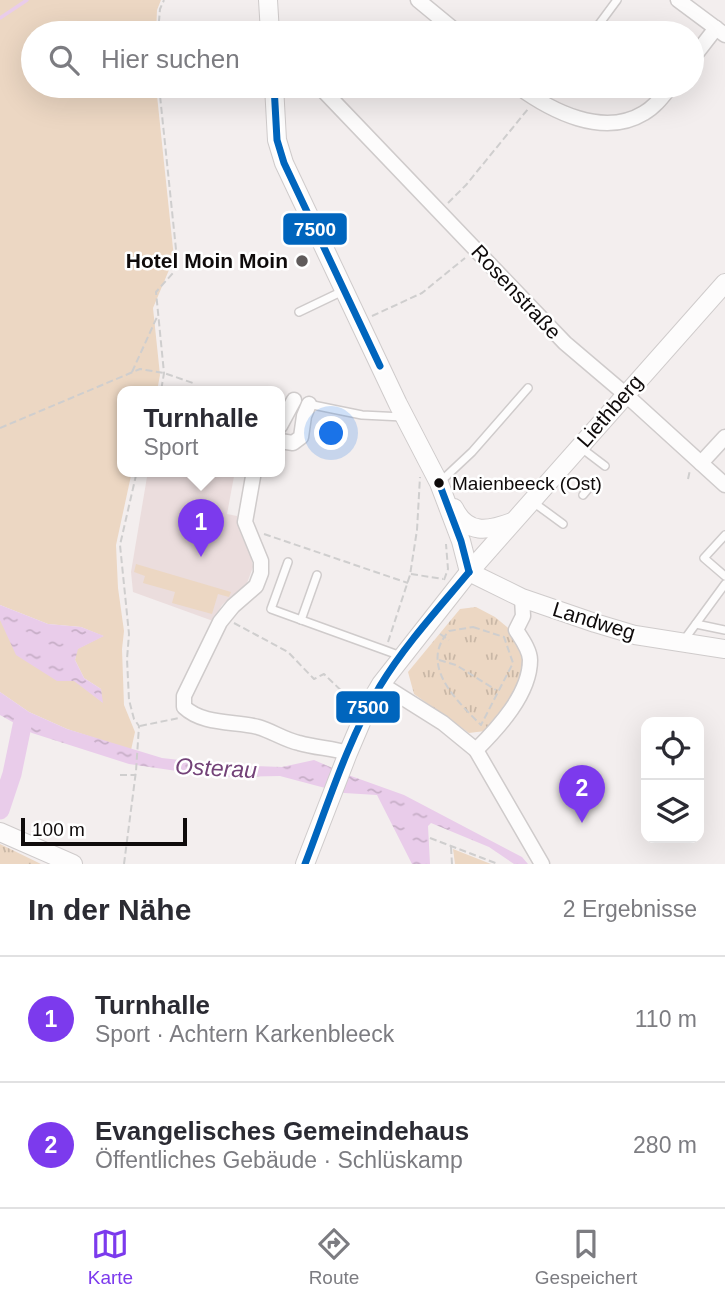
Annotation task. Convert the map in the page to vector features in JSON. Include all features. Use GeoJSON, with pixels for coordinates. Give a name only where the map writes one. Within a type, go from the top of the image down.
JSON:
{"type":"FeatureCollection","features":[{"type":"Feature","properties":{"kind":"street"},"geometry":{"type":"LineString","coordinates":[[268,0],[269,21]]}},
{"type":"Feature","properties":{"kind":"street"},"geometry":{"type":"LineString","coordinates":[[418,0],[443,21]]}},
{"type":"Feature","properties":{"kind":"street"},"geometry":{"type":"LineString","coordinates":[[678,0],[721,32],[704,48]]}},
{"type":"Feature","properties":{"kind":"street"},"geometry":{"type":"LineString","coordinates":[[275,98],[277,140],[284,163],[439,483],[466,525],[478,530],[493,529],[516,520]]}},
{"type":"Feature","properties":{"kind":"street","name":"Rosenstraße"},"geometry":{"type":"LineString","coordinates":[[330,98],[565,343],[725,485]]}},
{"type":"Feature","properties":{"kind":"street"},"geometry":{"type":"LineString","coordinates":[[535,99],[564,113],[597,123],[616,123],[646,112],[659,98]]}},
{"type":"Feature","properties":{"kind":"street","name":"Liethberg"},"geometry":{"type":"LineString","coordinates":[[305,864],[368,706],[381,684],[393,653],[516,520],[725,283]]}},
{"type":"Feature","properties":{"kind":"street"},"geometry":{"type":"LineString","coordinates":[[285,424],[294,400]]}},
{"type":"Feature","properties":{"kind":"street"},"geometry":{"type":"LineString","coordinates":[[285,442],[293,443],[301,437],[309,404]]}},
{"type":"Feature","properties":{"kind":"street"},"geometry":{"type":"LineString","coordinates":[[701,463],[725,437]]}},
{"type":"Feature","properties":{"kind":"street"},"geometry":{"type":"LineString","coordinates":[[253,477],[248,530],[261,561],[261,573],[256,586],[224,617],[184,696],[184,707],[190,713],[226,724],[263,729],[345,762]]}},
{"type":"Feature","properties":{"kind":"street"},"geometry":{"type":"LineString","coordinates":[[439,483],[461,541],[469,572]]}},
{"type":"Feature","properties":{"kind":"street","name":"Landweg"},"geometry":{"type":"LineString","coordinates":[[469,572],[522,598],[635,635],[682,642],[723,639]]}},
{"type":"Feature","properties":{"kind":"street"},"geometry":{"type":"LineString","coordinates":[[476,750],[511,709],[522,690],[527,674],[530,658],[516,629],[523,616],[522,598]]}},
{"type":"Feature","properties":{"kind":"street"},"geometry":{"type":"LineString","coordinates":[[381,684],[443,723],[476,750],[542,864]]}},
{"type":"Feature","properties":{"kind":"street"},"geometry":{"type":"LineString","coordinates":[[0,832],[73,864]]}},
{"type":"Feature","properties":{"kind":"lane"},"geometry":{"type":"LineString","coordinates":[[601,21],[617,0]]}},
{"type":"Feature","properties":{"kind":"lane"},"geometry":{"type":"LineString","coordinates":[[299,312],[345,290]]}},
{"type":"Feature","properties":{"kind":"lane"},"geometry":{"type":"LineString","coordinates":[[439,483],[472,452],[528,388]]}},
{"type":"Feature","properties":{"kind":"lane"},"geometry":{"type":"LineString","coordinates":[[294,400],[362,415],[405,417]]}},
{"type":"Feature","properties":{"kind":"lane"},"geometry":{"type":"LineString","coordinates":[[579,446],[606,466]]}},
{"type":"Feature","properties":{"kind":"lane"},"geometry":{"type":"LineString","coordinates":[[583,495],[593,483]]}},
{"type":"Feature","properties":{"kind":"lane"},"geometry":{"type":"LineString","coordinates":[[533,501],[563,524]]}},
{"type":"Feature","properties":{"kind":"lane"},"geometry":{"type":"LineString","coordinates":[[725,535],[704,558],[725,576]]}},
{"type":"Feature","properties":{"kind":"lane"},"geometry":{"type":"LineString","coordinates":[[288,562],[271,609],[393,653]]}},
{"type":"Feature","properties":{"kind":"lane"},"geometry":{"type":"LineString","coordinates":[[301,620],[317,575]]}},
{"type":"Feature","properties":{"kind":"lane"},"geometry":{"type":"LineString","coordinates":[[682,642],[725,584]]}},
{"type":"Feature","properties":{"kind":"lane"},"geometry":{"type":"LineString","coordinates":[[696,624],[723,639]]}},
{"type":"Feature","properties":{"kind":"path"},"geometry":{"type":"LineString","coordinates":[[159,21],[164,0]]}},
{"type":"Feature","properties":{"kind":"path"},"geometry":{"type":"LineString","coordinates":[[160,98],[177,259],[173,273],[156,292],[164,373],[163,386]]}},
{"type":"Feature","properties":{"kind":"path"},"geometry":{"type":"LineString","coordinates":[[439,212],[466,185],[535,99]]}},
{"type":"Feature","properties":{"kind":"path"},"geometry":{"type":"LineString","coordinates":[[360,321],[422,293],[477,249]]}},
{"type":"Feature","properties":{"kind":"path"},"geometry":{"type":"LineString","coordinates":[[132,372],[158,316]]}},
{"type":"Feature","properties":{"kind":"path"},"geometry":{"type":"LineString","coordinates":[[0,428],[140,369],[164,373],[193,383]]}},
{"type":"Feature","properties":{"kind":"path"},"geometry":{"type":"LineString","coordinates":[[393,653],[417,530],[420,475]]}},
{"type":"Feature","properties":{"kind":"path"},"geometry":{"type":"LineString","coordinates":[[124,864],[139,747],[139,726],[134,719],[129,699],[129,634],[120,545],[135,477]]}},
{"type":"Feature","properties":{"kind":"path"},"geometry":{"type":"LineString","coordinates":[[248,530],[408,583]]}},
{"type":"Feature","properties":{"kind":"path"},"geometry":{"type":"LineString","coordinates":[[441,583],[448,569],[444,536]]}},
{"type":"Feature","properties":{"kind":"path"},"geometry":{"type":"LineString","coordinates":[[410,574],[444,579]]}},
{"type":"Feature","properties":{"kind":"path"},"geometry":{"type":"LineString","coordinates":[[224,617],[288,652],[314,679],[324,674],[354,703],[356,697]]}},
{"type":"Feature","properties":{"kind":"path"},"geometry":{"type":"LineString","coordinates":[[474,627],[504,637],[513,663],[481,725],[446,688],[438,660],[439,646],[449,631],[474,627]]}},
{"type":"Feature","properties":{"kind":"path"},"geometry":{"type":"LineString","coordinates":[[436,631],[449,640]]}},
{"type":"Feature","properties":{"kind":"path"},"geometry":{"type":"LineString","coordinates":[[438,660],[456,665],[497,691]]}},
{"type":"Feature","properties":{"kind":"path"},"geometry":{"type":"LineString","coordinates":[[139,726],[177,719],[190,713]]}},
{"type":"Feature","properties":{"kind":"path"},"geometry":{"type":"LineString","coordinates":[[120,775],[136,773]]}},
{"type":"Feature","properties":{"kind":"path"},"geometry":{"type":"LineString","coordinates":[[430,838],[498,864]]}},
{"type":"Feature","properties":{"kind":"path"},"geometry":{"type":"LineString","coordinates":[[450,846],[452,864]]}},
{"type":"Feature","properties":{"kind":"shaded area"},"geometry":{"type":"Polygon","coordinates":[[[147,477],[234,477],[227,514],[237,516],[253,567],[247,583],[222,605],[213,621],[133,592],[131,572],[147,477]]]}},
{"type":"Feature","properties":{"kind":"green space"},"geometry":{"type":"Polygon","coordinates":[[[0,0],[161,0],[157,21],[21,21],[21,98],[157,98],[174,258],[153,308],[160,375],[158,386],[117,386],[117,477],[131,477],[116,545],[124,631],[124,705],[135,732],[131,750],[67,729],[29,712],[0,692],[0,620],[102,702],[101,689],[84,678],[75,660],[77,649],[103,636],[81,627],[48,624],[0,605],[0,0]]]}},
{"type":"Feature","properties":{"kind":"green space"},"geometry":{"type":"Polygon","coordinates":[[[136,564],[231,592],[229,597],[218,594],[212,614],[172,603],[175,592],[143,583],[145,576],[134,572],[136,564]]]}},
{"type":"Feature","properties":{"kind":"green space"},"geometry":{"type":"Polygon","coordinates":[[[476,607],[495,617],[513,632],[522,644],[524,675],[495,721],[485,731],[469,733],[414,694],[408,672],[460,609],[476,607]]]}},
{"type":"Feature","properties":{"kind":"green space"},"geometry":{"type":"Polygon","coordinates":[[[0,844],[41,864],[0,864],[0,844]]]}},
{"type":"Feature","properties":{"kind":"green space"},"geometry":{"type":"Polygon","coordinates":[[[453,849],[491,864],[455,864],[453,849]]]}},
{"type":"Feature","properties":{"kind":"water"},"geometry":{"type":"Polygon","coordinates":[[[0,605],[48,624],[81,627],[104,636],[78,649],[75,660],[84,678],[101,689],[103,703],[74,681],[57,681],[16,655],[0,620],[0,605]]]}},
{"type":"Feature","properties":{"kind":"water","name":"Osterau"},"geometry":{"type":"Polygon","coordinates":[[[0,692],[29,712],[67,729],[162,758],[223,765],[282,767],[314,760],[404,795],[522,857],[528,864],[514,864],[489,847],[431,823],[428,826],[430,864],[412,864],[377,795],[344,793],[280,776],[218,777],[129,764],[32,733],[0,715],[0,692]]]}},
{"type":"Feature","properties":{"kind":"waterway"},"geometry":{"type":"LineString","coordinates":[[0,18],[27,0]]}},
{"type":"Feature","properties":{"kind":"waterway"},"geometry":{"type":"LineString","coordinates":[[0,810],[12,774],[23,721]]}},
{"type":"Feature","properties":{"kind":"transit line","name":"7500"},"geometry":{"type":"LineString","coordinates":[[275,98],[277,140],[284,163],[380,366]]}},
{"type":"Feature","properties":{"kind":"transit line","name":"7500"},"geometry":{"type":"LineString","coordinates":[[439,483],[461,541],[469,572]]}},
{"type":"Feature","properties":{"kind":"transit line","name":"7500"},"geometry":{"type":"LineString","coordinates":[[305,864],[348,751],[368,707],[411,642],[469,572]]}},
{"type":"Feature","properties":{"kind":"place","name":"Hotel Moin Moin"},"geometry":{"type":"Point","coordinates":[302,261]}},
{"type":"Feature","properties":{"kind":"place","name":"Maienbeeck (Ost)"},"geometry":{"type":"Point","coordinates":[439,483]}},
{"type":"Feature","properties":{"kind":"place","name":"Turnhalle"},"geometry":{"type":"Point","coordinates":[201,557]}},
{"type":"Feature","properties":{"kind":"place","name":"Evangelisches Gemeindehaus"},"geometry":{"type":"Point","coordinates":[582,823]}}]}
